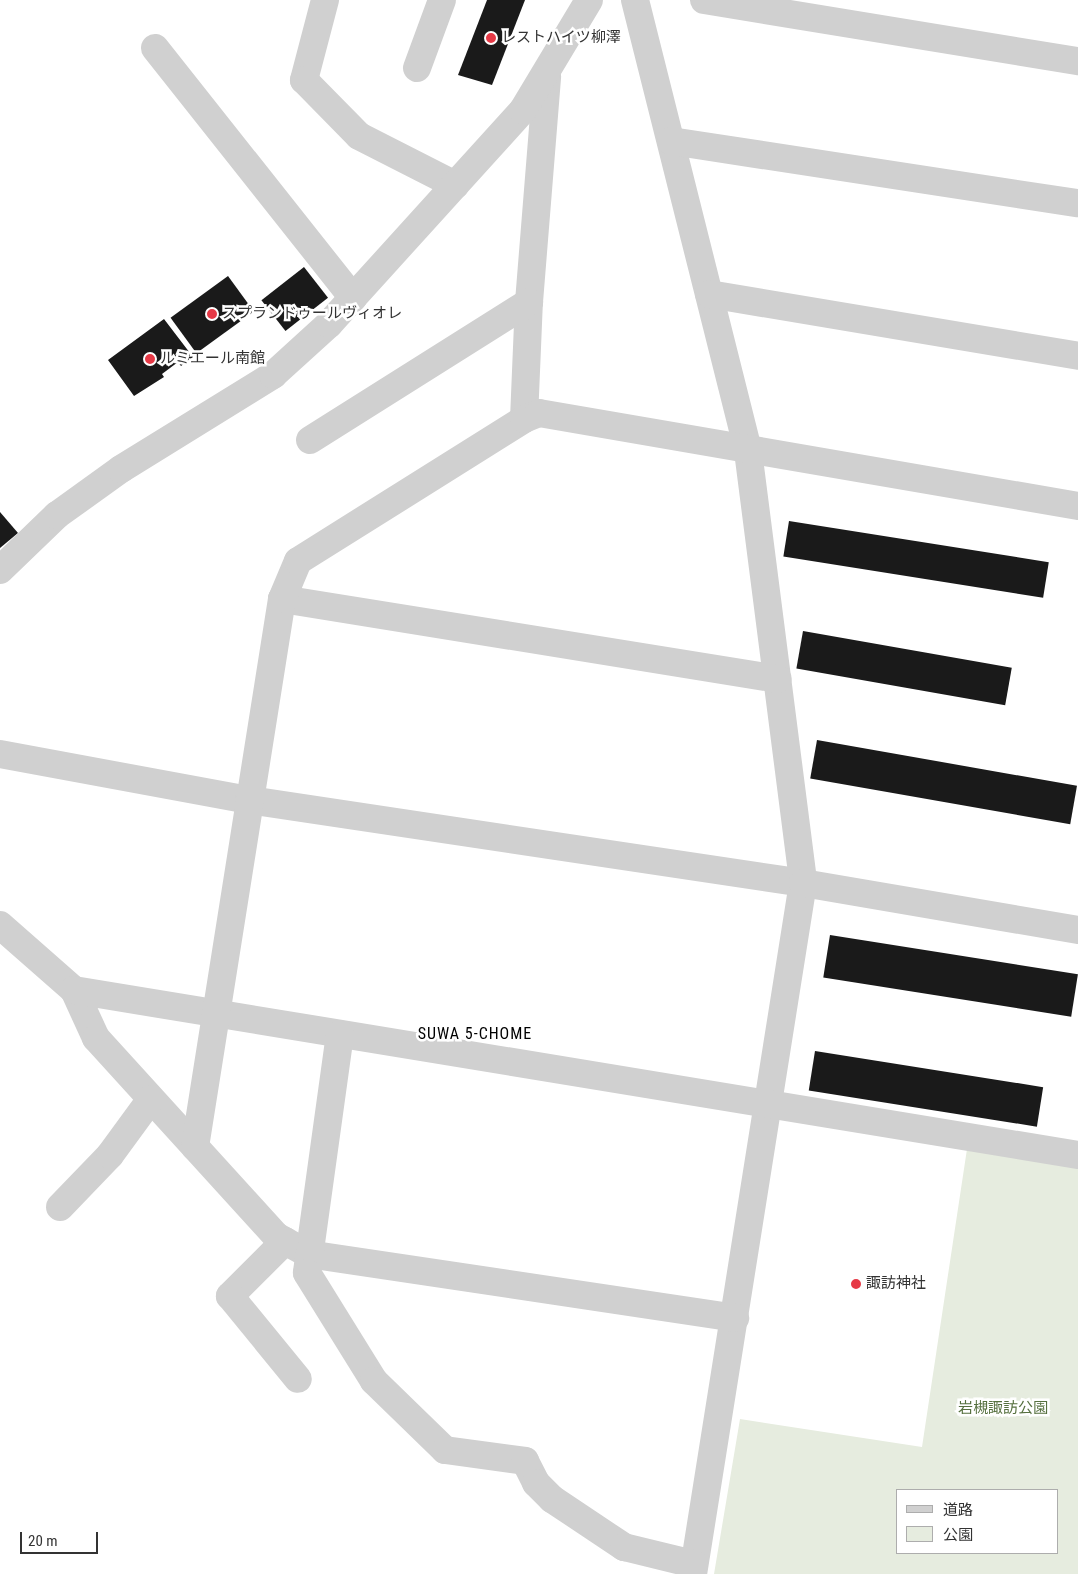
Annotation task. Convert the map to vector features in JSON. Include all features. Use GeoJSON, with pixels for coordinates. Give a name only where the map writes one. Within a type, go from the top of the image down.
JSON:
{"type":"FeatureCollection","features":[{"type":"Feature","properties":{"kind":"street"},"geometry":{"type":"LineString","coordinates":[[325,0],[304,80],[359,136],[455,185]]}},
{"type":"Feature","properties":{"kind":"street"},"geometry":{"type":"LineString","coordinates":[[417,68],[442,0]]}},
{"type":"Feature","properties":{"kind":"street"},"geometry":{"type":"LineString","coordinates":[[0,570],[57,514],[121,469],[273,375],[353,298],[523,110],[548,72],[589,0]]}},
{"type":"Feature","properties":{"kind":"street"},"geometry":{"type":"LineString","coordinates":[[340,1034],[308,1254],[307,1273],[374,1381],[445,1450],[525,1461],[536,1483],[552,1499],[624,1547],[694,1569],[770,1103],[802,883],[748,451],[635,0]]}},
{"type":"Feature","properties":{"kind":"street"},"geometry":{"type":"LineString","coordinates":[[704,0],[1078,61]]}},
{"type":"Feature","properties":{"kind":"street"},"geometry":{"type":"LineString","coordinates":[[155,48],[353,298]]}},
{"type":"Feature","properties":{"kind":"street"},"geometry":{"type":"LineString","coordinates":[[524,420],[529,302],[548,72]]}},
{"type":"Feature","properties":{"kind":"street"},"geometry":{"type":"LineString","coordinates":[[671,141],[1078,203]]}},
{"type":"Feature","properties":{"kind":"street"},"geometry":{"type":"LineString","coordinates":[[709,294],[1078,356]]}},
{"type":"Feature","properties":{"kind":"street"},"geometry":{"type":"LineString","coordinates":[[310,440],[529,302]]}},
{"type":"Feature","properties":{"kind":"street"},"geometry":{"type":"LineString","coordinates":[[195,1146],[214,1013],[282,599],[298,561],[524,420],[539,413],[748,451],[1078,506]]}},
{"type":"Feature","properties":{"kind":"street"},"geometry":{"type":"LineString","coordinates":[[282,599],[778,679]]}},
{"type":"Feature","properties":{"kind":"street"},"geometry":{"type":"LineString","coordinates":[[0,754],[249,800],[802,883],[1078,930]]}},
{"type":"Feature","properties":{"kind":"street"},"geometry":{"type":"LineString","coordinates":[[0,925],[74,990],[96,1038],[276,1236],[308,1254],[735,1318]]}},
{"type":"Feature","properties":{"kind":"street"},"geometry":{"type":"LineString","coordinates":[[74,990],[1078,1155]]}},
{"type":"Feature","properties":{"kind":"street"},"geometry":{"type":"LineString","coordinates":[[60,1207],[110,1155],[151,1099]]}},
{"type":"Feature","properties":{"kind":"street"},"geometry":{"type":"LineString","coordinates":[[285,1241],[230,1296],[298,1379]]}},
{"type":"Feature","properties":{"kind":"green space","name":"岩槻諏訪公園"},"geometry":{"type":"Polygon","coordinates":[[[967,1149],[1078,1168],[1078,1574],[714,1574],[740,1419],[922,1447],[967,1149]]]}},
{"type":"Feature","properties":{"kind":"building","name":"レストハイツ柳澤"},"geometry":{"type":"Polygon","coordinates":[[[487,0],[525,0],[492,85],[458,75],[487,0]]]}},
{"type":"Feature","properties":{"kind":"building"},"geometry":{"type":"Polygon","coordinates":[[[304,267],[328,298],[285,331],[261,300],[304,267]]]}},
{"type":"Feature","properties":{"kind":"building","name":"スプランドゥールヴィオレ"},"geometry":{"type":"Polygon","coordinates":[[[228,276],[254,312],[196,353],[171,318],[228,276]]]}},
{"type":"Feature","properties":{"kind":"building","name":"ルミエール南館"},"geometry":{"type":"Polygon","coordinates":[[[164,319],[193,357],[181,366],[178,362],[162,374],[164,377],[134,396],[108,360],[164,319]]]}},
{"type":"Feature","properties":{"kind":"building"},"geometry":{"type":"Polygon","coordinates":[[[0,512],[18,533],[0,548],[0,512]]]}},
{"type":"Feature","properties":{"kind":"building"},"geometry":{"type":"Polygon","coordinates":[[[789,521],[1049,562],[1043,598],[783,557],[789,521]]]}},
{"type":"Feature","properties":{"kind":"building"},"geometry":{"type":"Polygon","coordinates":[[[803,631],[1012,668],[1005,705],[796,668],[803,631]]]}},
{"type":"Feature","properties":{"kind":"building"},"geometry":{"type":"Polygon","coordinates":[[[817,740],[1077,786],[1070,824],[810,778],[817,740]]]}},
{"type":"Feature","properties":{"kind":"building"},"geometry":{"type":"Polygon","coordinates":[[[830,935],[1078,974],[1071,1017],[823,977],[830,935]]]}},
{"type":"Feature","properties":{"kind":"building"},"geometry":{"type":"Polygon","coordinates":[[[815,1051],[1043,1087],[1037,1127],[809,1091],[815,1051]]]}},
{"type":"Feature","properties":{"kind":"place","name":"レストハイツ柳澤"},"geometry":{"type":"Point","coordinates":[491,38]}},
{"type":"Feature","properties":{"kind":"place","name":"スプランドゥールヴィオレ"},"geometry":{"type":"Point","coordinates":[212,314]}},
{"type":"Feature","properties":{"kind":"place","name":"ルミエール南館"},"geometry":{"type":"Point","coordinates":[150,359]}},
{"type":"Feature","properties":{"kind":"place","name":"諏訪神社"},"geometry":{"type":"Point","coordinates":[856,1284]}},
{"type":"Feature","properties":{"kind":"district","name":"SUWA 5-CHOME"},"geometry":{"type":"Point","coordinates":[475,1034]}}]}
